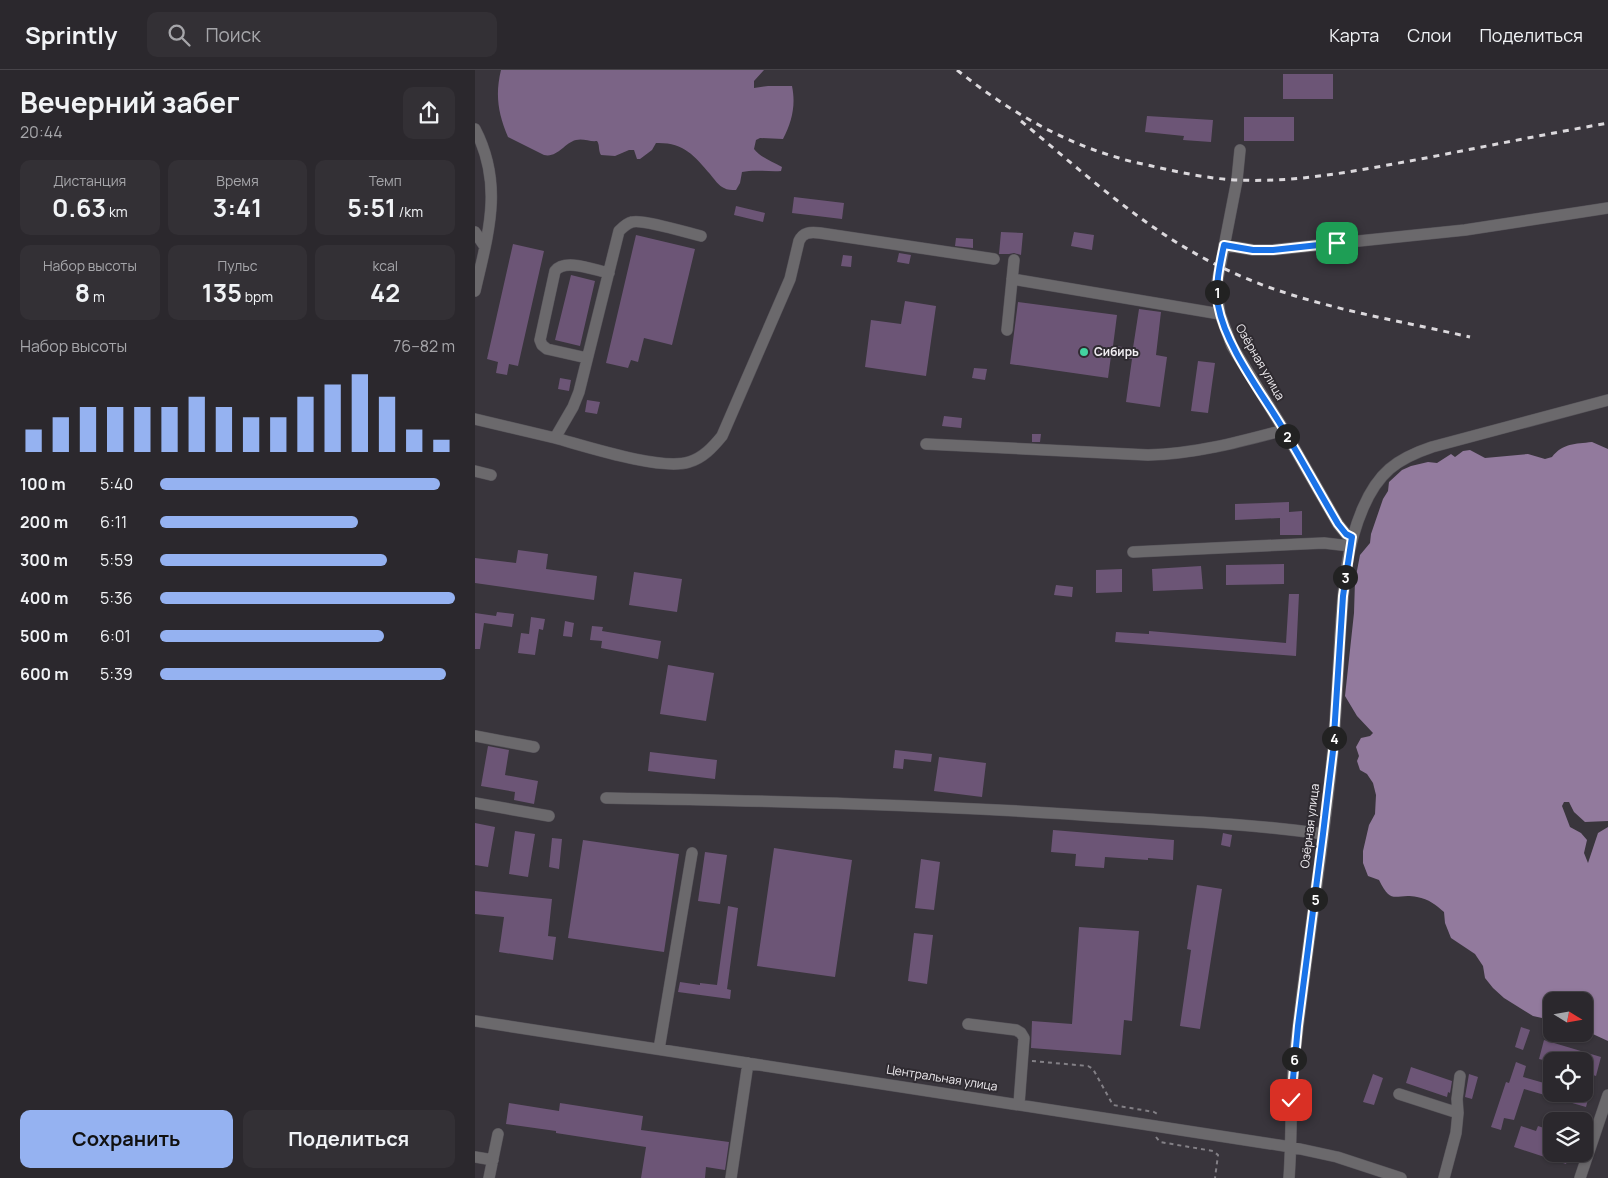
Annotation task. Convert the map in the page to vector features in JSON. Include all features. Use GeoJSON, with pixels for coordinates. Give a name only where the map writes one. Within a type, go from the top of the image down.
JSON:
{"type":"FeatureCollection","features":[{"type":"Feature","properties":{"kind":"street"},"geometry":{"type":"LineString","coordinates":[[475,129],[485,153],[492,187],[492,209],[475,291]]}},
{"type":"Feature","properties":{"kind":"street","name":"Озёрная улица"},"geometry":{"type":"LineString","coordinates":[[1240,150],[1237,180],[1217,283],[1220,314],[1232,346],[1284,430],[1338,524],[1351,542]]}},
{"type":"Feature","properties":{"kind":"street"},"geometry":{"type":"LineString","coordinates":[[1224,245],[1253,250],[1273,250],[1465,230],[1608,208]]}},
{"type":"Feature","properties":{"kind":"street"},"geometry":{"type":"LineString","coordinates":[[555,438],[573,407],[579,392],[619,231],[626,224],[633,221],[701,236]]}},
{"type":"Feature","properties":{"kind":"street"},"geometry":{"type":"LineString","coordinates":[[475,232],[486,242]]}},
{"type":"Feature","properties":{"kind":"street"},"geometry":{"type":"LineString","coordinates":[[475,419],[663,464],[690,462],[704,455],[722,436],[790,279],[801,236],[812,232],[994,259]]}},
{"type":"Feature","properties":{"kind":"street"},"geometry":{"type":"LineString","coordinates":[[1007,330],[1014,260]]}},
{"type":"Feature","properties":{"kind":"street"},"geometry":{"type":"LineString","coordinates":[[587,358],[547,349],[542,345],[541,335],[555,271],[558,267],[569,264],[609,273]]}},
{"type":"Feature","properties":{"kind":"street"},"geometry":{"type":"LineString","coordinates":[[1012,279],[1220,314]]}},
{"type":"Feature","properties":{"kind":"street","name":"Озёрная улица"},"geometry":{"type":"LineString","coordinates":[[1289,1178],[1291,1100],[1295,1055],[1333,742],[1343,596],[1351,542],[1372,489],[1382,474],[1395,463],[1412,453],[1608,400]]}},
{"type":"Feature","properties":{"kind":"street"},"geometry":{"type":"LineString","coordinates":[[927,444],[1148,455],[1173,454],[1223,446],[1284,430]]}},
{"type":"Feature","properties":{"kind":"street"},"geometry":{"type":"LineString","coordinates":[[475,471],[491,475]]}},
{"type":"Feature","properties":{"kind":"street"},"geometry":{"type":"LineString","coordinates":[[1133,552],[1351,542]]}},
{"type":"Feature","properties":{"kind":"street"},"geometry":{"type":"LineString","coordinates":[[475,736],[534,747]]}},
{"type":"Feature","properties":{"kind":"street"},"geometry":{"type":"LineString","coordinates":[[606,798],[790,801],[1006,810],[1263,827],[1323,834]]}},
{"type":"Feature","properties":{"kind":"street"},"geometry":{"type":"LineString","coordinates":[[475,803],[549,816]]}},
{"type":"Feature","properties":{"kind":"street"},"geometry":{"type":"LineString","coordinates":[[659,1049],[692,853]]}},
{"type":"Feature","properties":{"kind":"street","name":"Центральная улица"},"geometry":{"type":"LineString","coordinates":[[475,1021],[1291,1147],[1337,1158],[1401,1178]]}},
{"type":"Feature","properties":{"kind":"street"},"geometry":{"type":"LineString","coordinates":[[968,1024],[1016,1030],[1021,1033],[1024,1038],[1019,1104]]}},
{"type":"Feature","properties":{"kind":"street"},"geometry":{"type":"LineString","coordinates":[[731,1178],[748,1062]]}},
{"type":"Feature","properties":{"kind":"street"},"geometry":{"type":"LineString","coordinates":[[1444,1178],[1456,1133],[1460,1076]]}},
{"type":"Feature","properties":{"kind":"street"},"geometry":{"type":"LineString","coordinates":[[1399,1094],[1458,1113]]}},
{"type":"Feature","properties":{"kind":"street"},"geometry":{"type":"LineString","coordinates":[[1581,1178],[1608,1095]]}},
{"type":"Feature","properties":{"kind":"street"},"geometry":{"type":"LineString","coordinates":[[489,1178],[497,1134]]}},
{"type":"Feature","properties":{"kind":"street"},"geometry":{"type":"LineString","coordinates":[[475,1157],[493,1160]]}},
{"type":"Feature","properties":{"kind":"path"},"geometry":{"type":"LineString","coordinates":[[1022,1060],[1088,1066],[1093,1069],[1113,1105],[1157,1113],[1159,1115],[1156,1138],[1160,1142],[1217,1153],[1215,1178]]}},
{"type":"Feature","properties":{"kind":"shaded area"},"geometry":{"type":"Polygon","coordinates":[[[501,70],[764,70],[754,81],[754,88],[792,86],[794,100],[792,113],[783,139],[760,138],[756,140],[754,149],[763,157],[782,167],[781,171],[742,172],[740,183],[736,190],[731,190],[720,186],[699,161],[687,151],[681,147],[665,143],[656,143],[652,150],[640,159],[637,159],[634,150],[629,150],[615,156],[601,155],[597,141],[584,140],[572,142],[553,154],[544,155],[508,137],[502,120],[498,96],[501,70]]]}},
{"type":"Feature","properties":{"kind":"shaded area"},"geometry":{"type":"Polygon","coordinates":[[[1592,442],[1608,449],[1608,821],[1585,822],[1574,812],[1569,802],[1564,802],[1562,806],[1570,827],[1581,833],[1587,840],[1584,853],[1588,863],[1598,833],[1608,827],[1608,1041],[1593,1034],[1593,992],[1543,992],[1543,1018],[1533,1016],[1504,998],[1493,988],[1485,978],[1483,966],[1475,954],[1451,938],[1445,923],[1444,912],[1425,899],[1410,896],[1391,896],[1379,880],[1368,876],[1363,863],[1363,851],[1369,825],[1375,814],[1376,795],[1373,783],[1367,774],[1360,770],[1356,747],[1361,738],[1370,736],[1373,733],[1357,716],[1345,696],[1354,613],[1355,581],[1360,555],[1370,543],[1371,534],[1383,499],[1388,491],[1389,482],[1402,470],[1411,466],[1428,462],[1437,463],[1451,454],[1455,457],[1463,451],[1470,450],[1485,458],[1528,454],[1545,459],[1552,457],[1556,452],[1565,447],[1592,442]]]}},
{"type":"Feature","properties":{"kind":"building"},"geometry":{"type":"Polygon","coordinates":[[[1283,74],[1333,74],[1333,99],[1283,99],[1283,74]]]}},
{"type":"Feature","properties":{"kind":"building"},"geometry":{"type":"Polygon","coordinates":[[[1147,116],[1213,120],[1211,142],[1183,140],[1184,136],[1145,132],[1147,116]]]}},
{"type":"Feature","properties":{"kind":"building"},"geometry":{"type":"Polygon","coordinates":[[[1244,117],[1294,117],[1294,141],[1244,141],[1244,117]]]}},
{"type":"Feature","properties":{"kind":"building"},"geometry":{"type":"Polygon","coordinates":[[[794,197],[844,203],[842,219],[792,213],[794,197]]]}},
{"type":"Feature","properties":{"kind":"building"},"geometry":{"type":"Polygon","coordinates":[[[736,206],[765,213],[763,222],[734,215],[736,206]]]}},
{"type":"Feature","properties":{"kind":"building"},"geometry":{"type":"Polygon","coordinates":[[[1001,232],[1023,233],[1021,255],[1014,253],[999,254],[1001,232]]]}},
{"type":"Feature","properties":{"kind":"building"},"geometry":{"type":"Polygon","coordinates":[[[1074,232],[1094,235],[1092,250],[1071,246],[1074,232]]]}},
{"type":"Feature","properties":{"kind":"building"},"geometry":{"type":"Polygon","coordinates":[[[636,235],[695,249],[672,345],[644,338],[638,362],[631,360],[628,368],[606,363],[636,235]]]}},
{"type":"Feature","properties":{"kind":"building"},"geometry":{"type":"Polygon","coordinates":[[[956,238],[973,239],[973,248],[955,246],[956,238]]]}},
{"type":"Feature","properties":{"kind":"building"},"geometry":{"type":"Polygon","coordinates":[[[513,244],[544,251],[518,366],[509,364],[507,375],[496,373],[498,362],[487,359],[513,244]]]}},
{"type":"Feature","properties":{"kind":"building"},"geometry":{"type":"Polygon","coordinates":[[[899,253],[911,255],[909,264],[897,262],[899,253]]]}},
{"type":"Feature","properties":{"kind":"building"},"geometry":{"type":"Polygon","coordinates":[[[843,255],[852,256],[851,267],[841,266],[843,255]]]}},
{"type":"Feature","properties":{"kind":"building"},"geometry":{"type":"Polygon","coordinates":[[[571,275],[595,281],[580,346],[555,340],[571,275]]]}},
{"type":"Feature","properties":{"kind":"building"},"geometry":{"type":"Polygon","coordinates":[[[905,301],[936,306],[926,376],[865,367],[871,320],[901,324],[905,301]]]}},
{"type":"Feature","properties":{"kind":"building","name":"Сибирь"},"geometry":{"type":"Polygon","coordinates":[[[1018,302],[1117,315],[1113,346],[1133,348],[1139,309],[1161,312],[1156,355],[1167,357],[1160,407],[1126,402],[1132,359],[1111,356],[1108,378],[1010,364],[1018,302]]]}},
{"type":"Feature","properties":{"kind":"building"},"geometry":{"type":"Polygon","coordinates":[[[1198,361],[1215,363],[1208,413],[1191,411],[1198,361]]]}},
{"type":"Feature","properties":{"kind":"building"},"geometry":{"type":"Polygon","coordinates":[[[974,368],[987,369],[985,380],[972,378],[974,368]]]}},
{"type":"Feature","properties":{"kind":"building"},"geometry":{"type":"Polygon","coordinates":[[[560,378],[571,380],[569,391],[558,389],[560,378]]]}},
{"type":"Feature","properties":{"kind":"building"},"geometry":{"type":"Polygon","coordinates":[[[587,400],[600,402],[597,414],[585,412],[587,400]]]}},
{"type":"Feature","properties":{"kind":"building"},"geometry":{"type":"Polygon","coordinates":[[[944,416],[962,418],[961,428],[942,426],[944,416]]]}},
{"type":"Feature","properties":{"kind":"building"},"geometry":{"type":"Polygon","coordinates":[[[1032,434],[1041,434],[1040,442],[1032,442],[1032,434]]]}},
{"type":"Feature","properties":{"kind":"building"},"geometry":{"type":"Polygon","coordinates":[[[1289,502],[1289,512],[1302,511],[1302,535],[1280,535],[1280,518],[1235,520],[1235,504],[1289,502]]]}},
{"type":"Feature","properties":{"kind":"building"},"geometry":{"type":"Polygon","coordinates":[[[518,550],[548,554],[546,569],[597,576],[594,600],[475,583],[475,558],[516,563],[518,550]]]}},
{"type":"Feature","properties":{"kind":"building"},"geometry":{"type":"Polygon","coordinates":[[[1284,564],[1284,584],[1226,585],[1226,565],[1284,564]]]}},
{"type":"Feature","properties":{"kind":"building"},"geometry":{"type":"Polygon","coordinates":[[[1201,566],[1203,589],[1153,591],[1152,569],[1201,566]]]}},
{"type":"Feature","properties":{"kind":"building"},"geometry":{"type":"Polygon","coordinates":[[[1122,569],[1122,592],[1096,593],[1096,570],[1122,569]]]}},
{"type":"Feature","properties":{"kind":"building"},"geometry":{"type":"Polygon","coordinates":[[[634,572],[682,579],[677,612],[629,605],[634,572]]]}},
{"type":"Feature","properties":{"kind":"building"},"geometry":{"type":"Polygon","coordinates":[[[1056,585],[1073,587],[1072,597],[1054,595],[1056,585]]]}},
{"type":"Feature","properties":{"kind":"building"},"geometry":{"type":"Polygon","coordinates":[[[1289,594],[1299,594],[1296,656],[1115,642],[1116,632],[1149,634],[1149,631],[1286,643],[1289,594]]]}},
{"type":"Feature","properties":{"kind":"building"},"geometry":{"type":"Polygon","coordinates":[[[497,612],[514,614],[512,627],[484,623],[480,649],[475,649],[475,613],[496,616],[497,612]]]}},
{"type":"Feature","properties":{"kind":"building"},"geometry":{"type":"Polygon","coordinates":[[[531,617],[545,619],[543,630],[539,629],[535,655],[518,653],[521,633],[529,634],[531,617]]]}},
{"type":"Feature","properties":{"kind":"building"},"geometry":{"type":"Polygon","coordinates":[[[565,621],[574,623],[572,637],[563,636],[565,621]]]}},
{"type":"Feature","properties":{"kind":"building"},"geometry":{"type":"Polygon","coordinates":[[[592,626],[603,627],[602,631],[661,641],[658,659],[601,648],[602,641],[590,640],[592,626]]]}},
{"type":"Feature","properties":{"kind":"building"},"geometry":{"type":"Polygon","coordinates":[[[668,665],[714,673],[706,721],[660,714],[668,665]]]}},
{"type":"Feature","properties":{"kind":"building"},"geometry":{"type":"Polygon","coordinates":[[[488,746],[509,750],[505,775],[538,781],[534,804],[514,800],[515,792],[481,786],[488,746]]]}},
{"type":"Feature","properties":{"kind":"building"},"geometry":{"type":"Polygon","coordinates":[[[895,750],[932,754],[931,762],[904,759],[903,769],[893,768],[895,750]]]}},
{"type":"Feature","properties":{"kind":"building"},"geometry":{"type":"Polygon","coordinates":[[[650,752],[717,760],[715,779],[648,771],[650,752]]]}},
{"type":"Feature","properties":{"kind":"building"},"geometry":{"type":"Polygon","coordinates":[[[939,757],[986,763],[982,797],[934,791],[939,757]]]}},
{"type":"Feature","properties":{"kind":"building"},"geometry":{"type":"Polygon","coordinates":[[[475,823],[495,827],[488,867],[475,865],[475,823]]]}},
{"type":"Feature","properties":{"kind":"building"},"geometry":{"type":"Polygon","coordinates":[[[1053,830],[1174,840],[1173,860],[1105,857],[1104,868],[1075,866],[1076,854],[1051,852],[1053,830]]]}},
{"type":"Feature","properties":{"kind":"building"},"geometry":{"type":"Polygon","coordinates":[[[515,831],[535,834],[528,877],[509,874],[515,831]]]}},
{"type":"Feature","properties":{"kind":"building"},"geometry":{"type":"Polygon","coordinates":[[[1223,833],[1232,835],[1230,847],[1221,845],[1223,833]]]}},
{"type":"Feature","properties":{"kind":"building"},"geometry":{"type":"Polygon","coordinates":[[[552,838],[562,839],[559,869],[549,867],[552,838]]]}},
{"type":"Feature","properties":{"kind":"building"},"geometry":{"type":"Polygon","coordinates":[[[583,840],[679,854],[664,952],[568,938],[583,840]]]}},
{"type":"Feature","properties":{"kind":"building"},"geometry":{"type":"Polygon","coordinates":[[[774,848],[852,860],[835,977],[757,966],[774,848]]]}},
{"type":"Feature","properties":{"kind":"building"},"geometry":{"type":"Polygon","coordinates":[[[705,852],[727,855],[720,904],[698,901],[705,852]]]}},
{"type":"Feature","properties":{"kind":"building"},"geometry":{"type":"Polygon","coordinates":[[[921,859],[940,862],[934,910],[915,908],[921,859]]]}},
{"type":"Feature","properties":{"kind":"building"},"geometry":{"type":"Polygon","coordinates":[[[1197,885],[1222,889],[1200,1029],[1180,1026],[1191,950],[1187,949],[1197,885]]]}},
{"type":"Feature","properties":{"kind":"building"},"geometry":{"type":"Polygon","coordinates":[[[475,891],[552,899],[548,936],[556,937],[553,960],[499,952],[504,917],[475,914],[475,891]]]}},
{"type":"Feature","properties":{"kind":"building"},"geometry":{"type":"Polygon","coordinates":[[[728,906],[738,908],[727,989],[731,990],[730,999],[678,992],[680,982],[717,985],[728,906]]]}},
{"type":"Feature","properties":{"kind":"building"},"geometry":{"type":"Polygon","coordinates":[[[1079,927],[1139,931],[1132,1021],[1124,1020],[1121,1055],[1031,1048],[1032,1021],[1072,1024],[1079,927]]]}},
{"type":"Feature","properties":{"kind":"building"},"geometry":{"type":"Polygon","coordinates":[[[914,933],[933,935],[927,984],[908,981],[914,933]]]}},
{"type":"Feature","properties":{"kind":"building"},"geometry":{"type":"Polygon","coordinates":[[[1521,1027],[1530,1030],[1523,1050],[1515,1047],[1521,1027]]]}},
{"type":"Feature","properties":{"kind":"building"},"geometry":{"type":"Polygon","coordinates":[[[1543,1042],[1551,1042],[1584,1052],[1543,1052],[1543,1060],[1539,1059],[1543,1042]]]}},
{"type":"Feature","properties":{"kind":"building"},"geometry":{"type":"Polygon","coordinates":[[[1593,1055],[1601,1057],[1596,1076],[1593,1075],[1593,1055]]]}},
{"type":"Feature","properties":{"kind":"building"},"geometry":{"type":"Polygon","coordinates":[[[1516,1062],[1526,1066],[1523,1077],[1543,1083],[1543,1095],[1524,1089],[1514,1120],[1504,1118],[1501,1130],[1491,1127],[1506,1082],[1509,1083],[1516,1062]]]}},
{"type":"Feature","properties":{"kind":"building"},"geometry":{"type":"Polygon","coordinates":[[[1411,1067],[1452,1081],[1450,1093],[1448,1092],[1447,1097],[1406,1083],[1411,1067]]]}},
{"type":"Feature","properties":{"kind":"building"},"geometry":{"type":"Polygon","coordinates":[[[1373,1074],[1383,1078],[1374,1105],[1363,1102],[1373,1074]]]}},
{"type":"Feature","properties":{"kind":"building"},"geometry":{"type":"Polygon","coordinates":[[[1469,1074],[1478,1077],[1472,1099],[1465,1097],[1469,1074]]]}},
{"type":"Feature","properties":{"kind":"building"},"geometry":{"type":"Polygon","coordinates":[[[1569,1102],[1587,1102],[1586,1107],[1569,1102]]]}},
{"type":"Feature","properties":{"kind":"building"},"geometry":{"type":"Polygon","coordinates":[[[509,1103],[559,1111],[560,1103],[643,1116],[641,1130],[729,1142],[725,1170],[706,1167],[705,1178],[641,1178],[646,1147],[506,1124],[509,1103]]]}},
{"type":"Feature","properties":{"kind":"building"},"geometry":{"type":"Polygon","coordinates":[[[1521,1126],[1536,1131],[1538,1126],[1543,1128],[1543,1156],[1514,1147],[1521,1126]]]}},
{"type":"Feature","properties":{"kind":"railway"},"geometry":{"type":"LineString","coordinates":[[957,70],[1014,110],[1075,143],[1133,162],[1207,177],[1228,179],[1285,179],[1356,171],[1608,123]]}},
{"type":"Feature","properties":{"kind":"railway"},"geometry":{"type":"LineString","coordinates":[[1021,121],[1140,218],[1192,252],[1219,266],[1248,279],[1309,300],[1341,309],[1470,337]]}},
{"type":"Feature","properties":{"kind":"place","name":"Сибирь"},"geometry":{"type":"Point","coordinates":[1084,352]}},
{"type":"Feature","properties":{"kind":"route"},"geometry":{"type":"LineString","coordinates":[[1291,1100],[1298,1026],[1333,751],[1343,596],[1352,537],[1346,534],[1338,524],[1284,430],[1232,346],[1220,314],[1217,283],[1224,245],[1253,250],[1273,250],[1337,243]]}}]}
